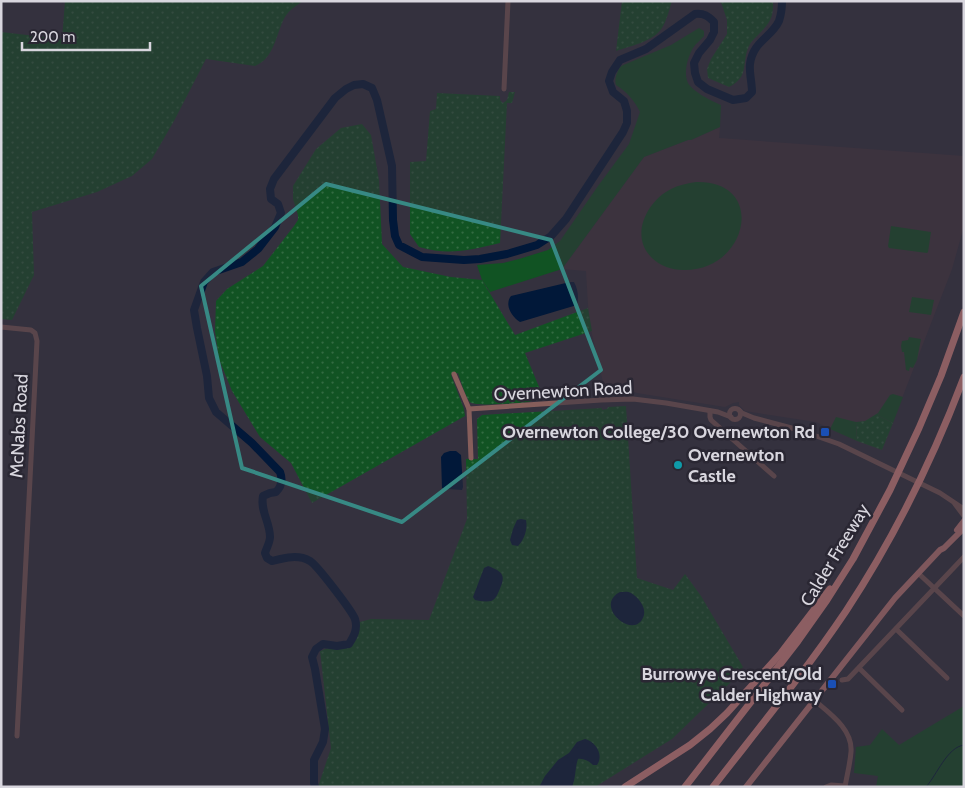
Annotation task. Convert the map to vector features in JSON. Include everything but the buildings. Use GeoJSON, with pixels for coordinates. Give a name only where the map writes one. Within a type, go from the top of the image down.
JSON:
{"type":"FeatureCollection","features":[{"type":"Feature","properties":{"kind":"highway","name":"Calder Freeway"},"geometry":{"type":"LineString","coordinates":[[686,787],[812,623],[875,519],[920,428],[964,312]]}},
{"type":"Feature","properties":{"kind":"highway"},"geometry":{"type":"LineString","coordinates":[[713,787],[808,664],[864,582],[897,526],[923,475],[964,377]]}},
{"type":"Feature","properties":{"kind":"highway"},"geometry":{"type":"LineString","coordinates":[[625,787],[697,740],[736,704],[802,627],[875,519]]}},
{"type":"Feature","properties":{"kind":"main road"},"geometry":{"type":"LineString","coordinates":[[940,550],[941,546],[959,528],[964,520]]}},
{"type":"Feature","properties":{"kind":"main road"},"geometry":{"type":"LineString","coordinates":[[746,787],[895,598],[940,550],[964,528]]}},
{"type":"Feature","properties":{"kind":"street"},"geometry":{"type":"LineString","coordinates":[[504,89],[508,1]]}},
{"type":"Feature","properties":{"kind":"street","name":"McNabs Road"},"geometry":{"type":"LineString","coordinates":[[1,326],[31,330],[35,333],[37,341],[17,736]]}},
{"type":"Feature","properties":{"kind":"street"},"geometry":{"type":"LineString","coordinates":[[454,374],[468,409],[471,458]]}},
{"type":"Feature","properties":{"kind":"street","name":"Overnewton Road"},"geometry":{"type":"LineString","coordinates":[[468,409],[628,399],[666,403],[731,417]]}},
{"type":"Feature","properties":{"kind":"street"},"geometry":{"type":"LineString","coordinates":[[754,418],[735,419],[731,417],[731,410],[735,408],[754,418],[782,425],[849,449],[933,490],[964,509]]}},
{"type":"Feature","properties":{"kind":"street","name":"Overnewton Road"},"geometry":{"type":"LineString","coordinates":[[714,412],[731,410]]}},
{"type":"Feature","properties":{"kind":"street"},"geometry":{"type":"LineString","coordinates":[[738,418],[739,410]]}},
{"type":"Feature","properties":{"kind":"street"},"geometry":{"type":"LineString","coordinates":[[714,412],[710,419],[774,476]]}},
{"type":"Feature","properties":{"kind":"street"},"geometry":{"type":"LineString","coordinates":[[951,500],[964,516]]}},
{"type":"Feature","properties":{"kind":"street"},"geometry":{"type":"LineString","coordinates":[[842,680],[847,679],[859,668],[964,557]]}},
{"type":"Feature","properties":{"kind":"street"},"geometry":{"type":"LineString","coordinates":[[918,573],[964,616]]}},
{"type":"Feature","properties":{"kind":"street"},"geometry":{"type":"LineString","coordinates":[[896,629],[947,678]]}},
{"type":"Feature","properties":{"kind":"street"},"geometry":{"type":"LineString","coordinates":[[859,668],[902,710]]}},
{"type":"Feature","properties":{"kind":"street"},"geometry":{"type":"LineString","coordinates":[[814,700],[843,727],[850,740],[851,752],[845,786],[826,787]]}},
{"type":"Feature","properties":{"kind":"highlighted area"},"geometry":{"type":"Polygon","coordinates":[[[326,184],[551,240],[601,370],[402,522],[242,468],[201,286],[326,184]]]}},
{"type":"Feature","properties":{"kind":"shaded area"},"geometry":{"type":"Polygon","coordinates":[[[720,127],[719,138],[964,156],[964,226],[952,269],[882,450],[816,422],[745,411],[739,405],[739,402],[725,407],[637,393],[630,390],[622,390],[620,394],[606,395],[589,321],[586,271],[562,269],[644,157],[720,127]]]}},
{"type":"Feature","properties":{"kind":"green space"},"geometry":{"type":"Polygon","coordinates":[[[65,1],[303,1],[285,17],[271,51],[262,62],[255,66],[206,59],[152,159],[132,176],[97,192],[32,212],[34,275],[12,320],[1,319],[1,32],[62,39],[65,1]]]}},
{"type":"Feature","properties":{"kind":"green space"},"geometry":{"type":"Polygon","coordinates":[[[622,1],[672,1],[665,22],[658,33],[641,43],[616,51],[622,1]]]}},
{"type":"Feature","properties":{"kind":"green space"},"geometry":{"type":"Polygon","coordinates":[[[720,1],[773,1],[773,12],[770,20],[750,44],[747,51],[743,74],[736,83],[729,87],[708,78],[707,69],[727,34],[727,20],[720,1]]]}},
{"type":"Feature","properties":{"kind":"green space"},"geometry":{"type":"Polygon","coordinates":[[[699,28],[704,31],[704,36],[694,46],[689,56],[686,69],[687,79],[694,90],[721,105],[720,127],[644,157],[562,269],[490,292],[482,280],[477,265],[503,263],[519,259],[548,250],[560,241],[629,144],[640,112],[630,97],[616,85],[616,76],[621,66],[671,45],[699,28]]]}},
{"type":"Feature","properties":{"kind":"green space"},"geometry":{"type":"Polygon","coordinates":[[[509,92],[515,92],[512,103],[507,103],[500,243],[450,252],[419,247],[410,234],[410,162],[426,161],[430,111],[436,109],[437,93],[500,96],[500,100],[503,103],[507,100],[509,92]]]}},
{"type":"Feature","properties":{"kind":"green space"},"geometry":{"type":"Polygon","coordinates":[[[362,124],[371,135],[379,180],[382,244],[403,267],[451,277],[482,280],[515,335],[588,308],[592,331],[525,353],[544,399],[508,404],[470,402],[458,373],[451,375],[465,416],[312,503],[291,463],[260,437],[232,391],[219,359],[215,331],[216,301],[227,289],[263,266],[298,220],[293,199],[293,186],[316,149],[341,128],[362,124]]]}},
{"type":"Feature","properties":{"kind":"green space"},"geometry":{"type":"Polygon","coordinates":[[[696,182],[719,185],[733,195],[741,209],[741,226],[735,243],[723,257],[705,267],[683,270],[666,267],[655,261],[645,249],[642,240],[644,220],[648,210],[662,195],[677,186],[696,182]]]}},
{"type":"Feature","properties":{"kind":"green space"},"geometry":{"type":"Polygon","coordinates":[[[891,226],[931,232],[928,252],[889,248],[891,226]]]}},
{"type":"Feature","properties":{"kind":"green space"},"geometry":{"type":"Polygon","coordinates":[[[912,297],[934,300],[931,315],[909,312],[912,297]]]}},
{"type":"Feature","properties":{"kind":"green space"},"geometry":{"type":"Polygon","coordinates":[[[909,337],[921,339],[917,360],[913,368],[910,367],[909,371],[906,370],[904,352],[902,352],[901,346],[902,341],[908,340],[909,337]]]}},
{"type":"Feature","properties":{"kind":"green space"},"geometry":{"type":"Polygon","coordinates":[[[890,395],[903,397],[893,423],[879,416],[878,413],[890,395]]]}},
{"type":"Feature","properties":{"kind":"green space"},"geometry":{"type":"Polygon","coordinates":[[[626,406],[637,578],[673,590],[685,574],[701,596],[743,667],[732,681],[672,739],[595,787],[318,787],[331,748],[320,651],[355,639],[359,627],[356,623],[371,619],[429,620],[467,519],[466,459],[478,459],[477,419],[482,415],[602,408],[602,410],[608,407],[626,406]]]}},
{"type":"Feature","properties":{"kind":"green space"},"geometry":{"type":"Polygon","coordinates":[[[878,413],[879,416],[893,423],[882,450],[857,441],[856,422],[865,421],[878,413]]]}},
{"type":"Feature","properties":{"kind":"green space"},"geometry":{"type":"Polygon","coordinates":[[[836,417],[856,422],[857,441],[830,429],[836,417]]]}},
{"type":"Feature","properties":{"kind":"green space"},"geometry":{"type":"Polygon","coordinates":[[[964,706],[964,787],[876,787],[878,776],[854,773],[856,747],[870,745],[882,729],[899,745],[964,706]]]}},
{"type":"Feature","properties":{"kind":"water"},"geometry":{"type":"Polygon","coordinates":[[[574,282],[576,288],[578,296],[577,305],[520,322],[510,310],[508,303],[511,296],[574,282]]]}},
{"type":"Feature","properties":{"kind":"water"},"geometry":{"type":"Polygon","coordinates":[[[456,451],[461,455],[462,490],[442,488],[441,457],[444,453],[456,451]]]}},
{"type":"Feature","properties":{"kind":"water"},"geometry":{"type":"Polygon","coordinates":[[[517,520],[526,520],[525,534],[518,546],[512,545],[510,540],[513,529],[517,520]]]}},
{"type":"Feature","properties":{"kind":"water"},"geometry":{"type":"Polygon","coordinates":[[[488,566],[497,570],[502,575],[501,586],[493,600],[475,600],[473,597],[484,568],[488,566]]]}},
{"type":"Feature","properties":{"kind":"water"},"geometry":{"type":"Polygon","coordinates":[[[620,592],[630,592],[641,603],[644,615],[640,623],[626,624],[613,613],[611,605],[613,598],[620,592]]]}},
{"type":"Feature","properties":{"kind":"water"},"geometry":{"type":"Polygon","coordinates":[[[585,739],[598,749],[600,757],[597,765],[593,765],[584,759],[578,759],[572,787],[539,787],[558,760],[569,753],[577,742],[585,739]]]}},
{"type":"Feature","properties":{"kind":"waterway"},"geometry":{"type":"LineString","coordinates":[[315,787],[314,760],[323,742],[325,729],[312,657],[316,649],[323,644],[337,646],[349,644],[355,632],[356,623],[341,598],[310,561],[296,557],[272,561],[267,558],[265,553],[270,537],[262,501],[263,496],[278,490],[282,480],[281,475],[252,443],[216,412],[209,398],[207,376],[194,310],[204,282],[213,272],[242,262],[258,249],[275,227],[281,213],[278,204],[271,199],[270,189],[274,179],[335,98],[354,85],[363,84],[372,88],[377,100],[392,166],[393,220],[395,236],[399,245],[422,257],[464,260],[507,254],[537,245],[551,236],[566,219],[623,132],[627,123],[627,111],[624,101],[613,92],[609,81],[612,72],[620,60],[646,49],[695,14],[703,15],[714,22],[714,32],[694,63],[698,82],[707,89],[733,100],[746,98],[752,92],[750,67],[752,56],[758,45],[776,27],[779,21],[782,1]]}},
{"type":"Feature","properties":{"kind":"waterway"},"geometry":{"type":"LineString","coordinates":[[926,787],[947,756],[958,747],[964,745]]}},
{"type":"Feature","properties":{"kind":"place","name":"Overnewton College/30 Overnewton Rd"},"geometry":{"type":"Point","coordinates":[825,432]}},
{"type":"Feature","properties":{"kind":"place","name":"Overnewton Castle"},"geometry":{"type":"Point","coordinates":[678,465]}},
{"type":"Feature","properties":{"kind":"place","name":"Burrowye Crescent/Old Calder Highway"},"geometry":{"type":"Point","coordinates":[832,684]}}]}
